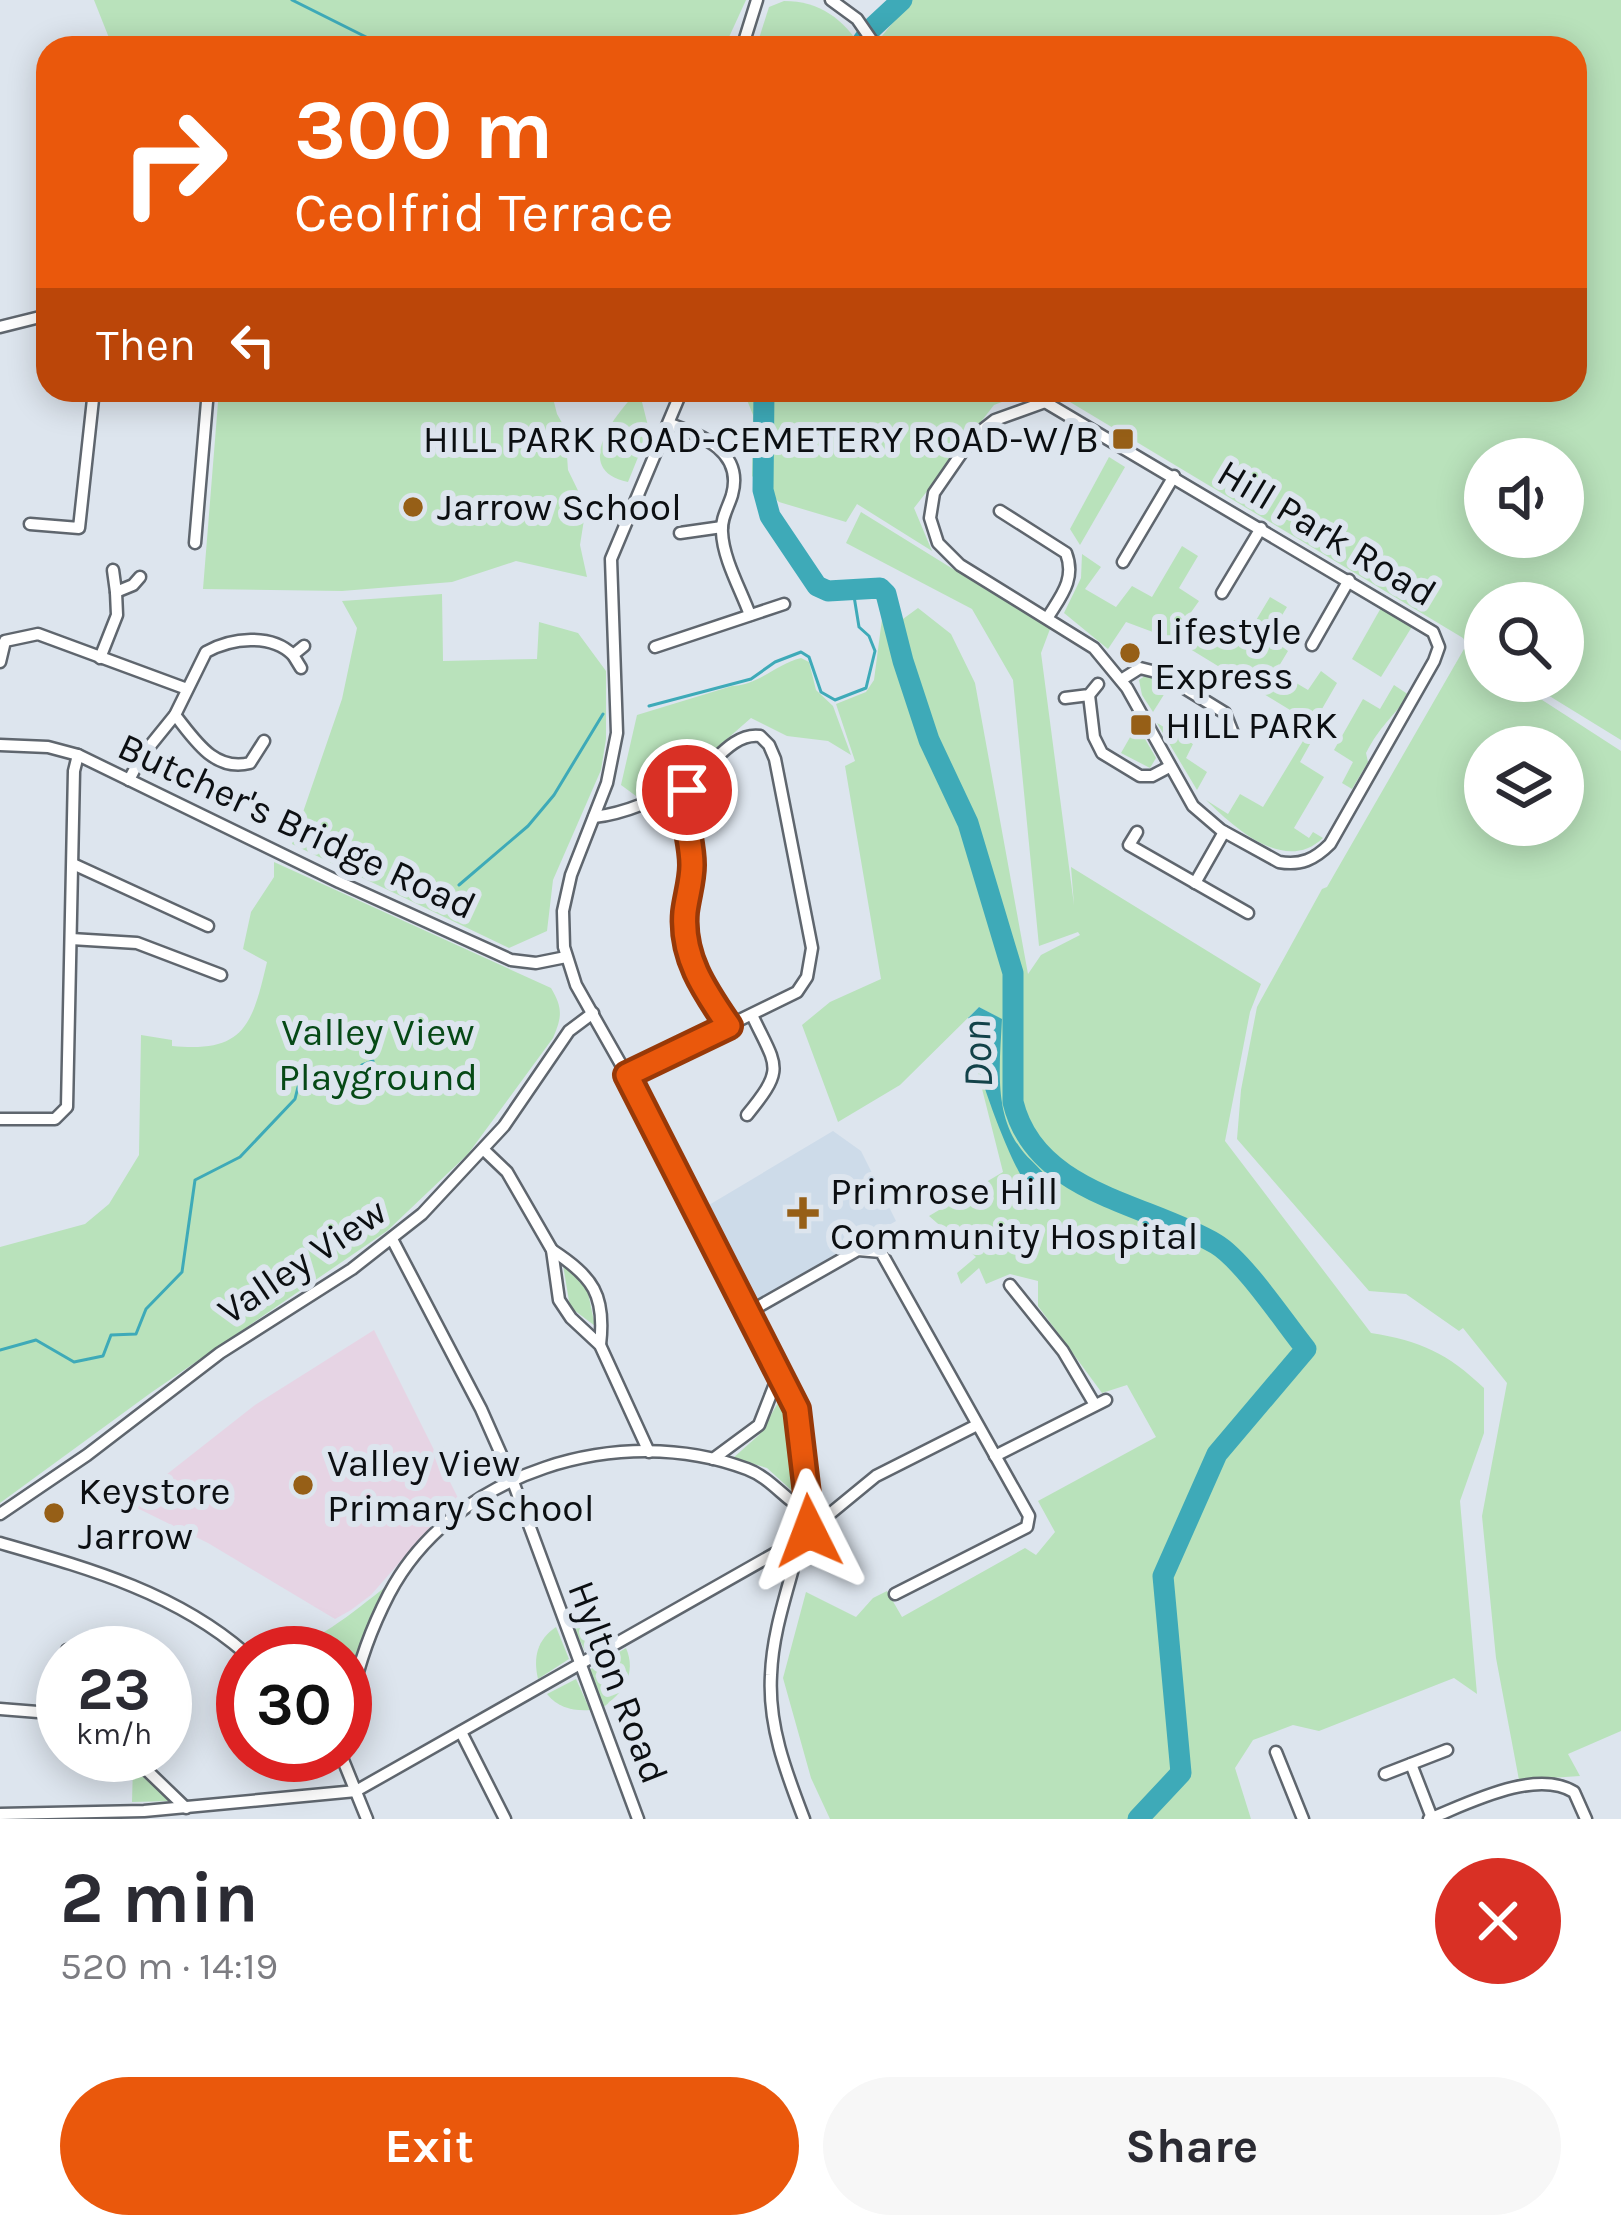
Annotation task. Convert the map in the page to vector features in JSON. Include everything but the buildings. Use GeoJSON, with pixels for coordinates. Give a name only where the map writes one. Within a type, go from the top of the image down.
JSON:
{"type":"FeatureCollection","features":[{"type":"Feature","properties":{"kind":"street"},"geometry":{"type":"LineString","coordinates":[[746,36],[757,0]]}},
{"type":"Feature","properties":{"kind":"street"},"geometry":{"type":"LineString","coordinates":[[830,0],[860,22],[869,36]]}},
{"type":"Feature","properties":{"kind":"street"},"geometry":{"type":"LineString","coordinates":[[0,327],[36,318]]}},
{"type":"Feature","properties":{"kind":"street"},"geometry":{"type":"LineString","coordinates":[[31,524],[79,529],[93,402]]}},
{"type":"Feature","properties":{"kind":"street"},"geometry":{"type":"LineString","coordinates":[[195,543],[207,402]]}},
{"type":"Feature","properties":{"kind":"street"},"geometry":{"type":"LineString","coordinates":[[678,402],[611,559],[608,578],[617,733],[607,783],[565,899],[562,921],[566,957],[780,1371],[801,1428],[806,1511],[775,1636],[770,1697],[779,1748],[804,1819]]}},
{"type":"Feature","properties":{"kind":"street","name":"Hill Park Road"},"geometry":{"type":"LineString","coordinates":[[1032,402],[972,438],[934,493],[930,518],[946,555],[1094,648],[1121,680],[1193,806],[1224,832],[1280,862],[1302,863],[1322,852],[1434,661],[1439,647],[1433,632],[1054,402]]}},
{"type":"Feature","properties":{"kind":"street"},"geometry":{"type":"LineString","coordinates":[[670,424],[713,442],[728,458],[734,490],[722,527],[724,546],[750,615]]}},
{"type":"Feature","properties":{"kind":"street"},"geometry":{"type":"LineString","coordinates":[[1123,562],[1174,476]]}},
{"type":"Feature","properties":{"kind":"street"},"geometry":{"type":"LineString","coordinates":[[1000,511],[1066,553],[1071,574],[1048,616]]}},
{"type":"Feature","properties":{"kind":"street"},"geometry":{"type":"LineString","coordinates":[[680,533],[722,527]]}},
{"type":"Feature","properties":{"kind":"street"},"geometry":{"type":"LineString","coordinates":[[1222,592],[1262,528]]}},
{"type":"Feature","properties":{"kind":"street"},"geometry":{"type":"LineString","coordinates":[[100,658],[117,615],[113,570]]}},
{"type":"Feature","properties":{"kind":"street"},"geometry":{"type":"LineString","coordinates":[[116,592],[140,577]]}},
{"type":"Feature","properties":{"kind":"street"},"geometry":{"type":"LineString","coordinates":[[1312,645],[1349,580]]}},
{"type":"Feature","properties":{"kind":"street"},"geometry":{"type":"LineString","coordinates":[[655,646],[784,604]]}},
{"type":"Feature","properties":{"kind":"street"},"geometry":{"type":"LineString","coordinates":[[0,662],[5,641],[27,634],[50,638],[187,689]]}},
{"type":"Feature","properties":{"kind":"street"},"geometry":{"type":"LineString","coordinates":[[130,780],[141,757],[175,715],[199,662],[218,646],[260,640],[285,647],[301,668]]}},
{"type":"Feature","properties":{"kind":"street"},"geometry":{"type":"LineString","coordinates":[[293,655],[304,646]]}},
{"type":"Feature","properties":{"kind":"street"},"geometry":{"type":"LineString","coordinates":[[1121,680],[1140,668],[1160,673],[1225,713],[1233,733]]}},
{"type":"Feature","properties":{"kind":"street"},"geometry":{"type":"LineString","coordinates":[[1065,698],[1089,695],[1098,684]]}},
{"type":"Feature","properties":{"kind":"street"},"geometry":{"type":"LineString","coordinates":[[1089,695],[1094,737],[1102,753],[1146,777],[1169,767]]}},
{"type":"Feature","properties":{"kind":"street"},"geometry":{"type":"LineString","coordinates":[[175,715],[217,760],[235,766],[252,761],[264,741]]}},
{"type":"Feature","properties":{"kind":"street"},"geometry":{"type":"LineString","coordinates":[[594,817],[611,815],[690,781],[748,735],[765,740],[776,764],[812,956],[800,989],[626,1072]]}},
{"type":"Feature","properties":{"kind":"street","name":"Butcher's Bridge Road"},"geometry":{"type":"LineString","coordinates":[[0,745],[48,747],[78,755],[511,960],[536,963],[566,957]]}},
{"type":"Feature","properties":{"kind":"street"},"geometry":{"type":"LineString","coordinates":[[0,1119],[55,1119],[68,1107],[78,755]]}},
{"type":"Feature","properties":{"kind":"street"},"geometry":{"type":"LineString","coordinates":[[252,761],[262,771]]}},
{"type":"Feature","properties":{"kind":"street"},"geometry":{"type":"LineString","coordinates":[[690,781],[682,817],[692,866],[685,925],[688,952],[701,986],[729,1026]]}},
{"type":"Feature","properties":{"kind":"street"},"geometry":{"type":"LineString","coordinates":[[650,799],[666,802],[682,817]]}},
{"type":"Feature","properties":{"kind":"street"},"geometry":{"type":"LineString","coordinates":[[1137,832],[1130,845],[1248,913]]}},
{"type":"Feature","properties":{"kind":"street"},"geometry":{"type":"LineString","coordinates":[[1195,883],[1224,832]]}},
{"type":"Feature","properties":{"kind":"street"},"geometry":{"type":"LineString","coordinates":[[73,864],[208,926]]}},
{"type":"Feature","properties":{"kind":"street"},"geometry":{"type":"LineString","coordinates":[[71,938],[137,944],[221,975]]}},
{"type":"Feature","properties":{"kind":"street","name":"Valley View"},"geometry":{"type":"LineString","coordinates":[[0,1514],[87,1455],[220,1353],[392,1239],[484,1150],[569,1031],[593,1012]]}},
{"type":"Feature","properties":{"kind":"street"},"geometry":{"type":"LineString","coordinates":[[747,1115],[775,1076],[776,1066],[752,1015]]}},
{"type":"Feature","properties":{"kind":"street"},"geometry":{"type":"LineString","coordinates":[[484,1150],[501,1164],[552,1250],[559,1300],[600,1345],[649,1452]]}},
{"type":"Feature","properties":{"kind":"street","name":"Hylton Road"},"geometry":{"type":"LineString","coordinates":[[392,1239],[482,1409],[512,1479],[638,1819]]}},
{"type":"Feature","properties":{"kind":"street"},"geometry":{"type":"LineString","coordinates":[[749,1312],[858,1250],[877,1249],[1029,1516],[1028,1525],[896,1594]]}},
{"type":"Feature","properties":{"kind":"street"},"geometry":{"type":"LineString","coordinates":[[552,1250],[592,1282],[602,1309],[600,1345]]}},
{"type":"Feature","properties":{"kind":"street"},"geometry":{"type":"LineString","coordinates":[[995,1456],[1100,1403],[1010,1286]]}},
{"type":"Feature","properties":{"kind":"street"},"geometry":{"type":"LineString","coordinates":[[713,1459],[759,1425],[780,1371]]}},
{"type":"Feature","properties":{"kind":"street"},"geometry":{"type":"LineString","coordinates":[[802,1533],[876,1475],[977,1425]]}},
{"type":"Feature","properties":{"kind":"street"},"geometry":{"type":"LineString","coordinates":[[372,1640],[397,1581],[442,1528],[512,1479],[563,1461],[649,1452],[713,1459],[767,1479],[806,1511]]}},
{"type":"Feature","properties":{"kind":"street"},"geometry":{"type":"LineString","coordinates":[[0,1543],[116,1576],[216,1629]]}},
{"type":"Feature","properties":{"kind":"street"},"geometry":{"type":"LineString","coordinates":[[0,1814],[86,1816],[356,1791],[779,1550],[798,1547]]}},
{"type":"Feature","properties":{"kind":"street"},"geometry":{"type":"LineString","coordinates":[[0,1709],[36,1712]]}},
{"type":"Feature","properties":{"kind":"street"},"geometry":{"type":"LineString","coordinates":[[461,1732],[505,1819]]}},
{"type":"Feature","properties":{"kind":"street"},"geometry":{"type":"LineString","coordinates":[[1385,1774],[1447,1750]]}},
{"type":"Feature","properties":{"kind":"street"},"geometry":{"type":"LineString","coordinates":[[1276,1752],[1304,1819]]}},
{"type":"Feature","properties":{"kind":"street"},"geometry":{"type":"LineString","coordinates":[[1411,1764],[1430,1818],[1503,1789],[1557,1785],[1574,1792],[1586,1819]]}},
{"type":"Feature","properties":{"kind":"street"},"geometry":{"type":"LineString","coordinates":[[159,1782],[186,1808]]}},
{"type":"Feature","properties":{"kind":"street"},"geometry":{"type":"LineString","coordinates":[[353,1782],[367,1819]]}},
{"type":"Feature","properties":{"kind":"street"},"geometry":{"type":"LineString","coordinates":[[255,1802],[257,1819]]}},
{"type":"Feature","properties":{"kind":"shaded area","name":"Primrose Hill Community Hospital"},"geometry":{"type":"Polygon","coordinates":[[[833,1131],[861,1151],[896,1221],[757,1300],[709,1205],[833,1131]]]}},
{"type":"Feature","properties":{"kind":"shaded area","name":"Valley View Primary School"},"geometry":{"type":"Polygon","coordinates":[[[374,1330],[460,1502],[351,1610],[335,1619],[208,1543],[129,1504],[255,1405],[374,1330]]]}},
{"type":"Feature","properties":{"kind":"green space"},"geometry":{"type":"Polygon","coordinates":[[[94,0],[746,0],[730,36],[108,36],[94,0]]]}},
{"type":"Feature","properties":{"kind":"green space"},"geometry":{"type":"Polygon","coordinates":[[[911,0],[1621,0],[1621,740],[1559,702],[1584,702],[1584,582],[1464,582],[1464,640],[1070,402],[1587,402],[1587,36],[882,36],[911,0]]]}},
{"type":"Feature","properties":{"kind":"green space"},"geometry":{"type":"Polygon","coordinates":[[[784,1],[809,4],[829,14],[853,36],[760,36],[769,7],[784,1]]]}},
{"type":"Feature","properties":{"kind":"green space","name":"Jarrow School"},"geometry":{"type":"Polygon","coordinates":[[[218,402],[554,402],[565,428],[568,470],[586,507],[580,545],[587,577],[516,561],[452,582],[342,591],[203,589],[218,402]]]}},
{"type":"Feature","properties":{"kind":"green space"},"geometry":{"type":"Polygon","coordinates":[[[628,402],[642,402],[649,430],[628,482],[611,476],[600,454],[628,402]]]}},
{"type":"Feature","properties":{"kind":"green space"},"geometry":{"type":"Polygon","coordinates":[[[748,402],[1002,402],[994,405],[914,508],[932,551],[857,504],[846,522],[779,502],[752,476],[753,415],[748,402]]]}},
{"type":"Feature","properties":{"kind":"green space"},"geometry":{"type":"Polygon","coordinates":[[[1109,457],[1125,467],[1080,545],[1070,529],[1109,457]]]}},
{"type":"Feature","properties":{"kind":"green space"},"geometry":{"type":"Polygon","coordinates":[[[861,512],[1050,629],[1041,653],[1074,905],[1071,867],[1261,984],[1250,1012],[1225,1141],[1371,1333],[1432,1350],[1484,1388],[1484,1433],[1460,1501],[1477,1694],[1454,1678],[1319,1731],[1293,1725],[1253,1740],[1235,1768],[1251,1819],[830,1819],[811,1778],[783,1678],[806,1592],[856,1617],[873,1598],[887,1591],[902,1617],[1025,1548],[1036,1555],[1055,1532],[1038,1501],[1156,1437],[1127,1385],[1102,1393],[1038,1306],[1038,1281],[1010,1274],[986,1284],[979,1268],[961,1284],[957,1273],[976,1257],[929,1216],[1003,1172],[975,1061],[1001,1019],[979,1007],[900,1085],[838,1122],[802,1025],[830,1002],[881,979],[845,766],[855,761],[836,704],[866,692],[874,680],[882,619],[891,619],[892,627],[918,608],[951,634],[975,683],[1028,974],[1041,955],[1080,935],[1039,946],[1013,680],[972,609],[846,543],[861,512]]]}},
{"type":"Feature","properties":{"kind":"green space"},"geometry":{"type":"Polygon","coordinates":[[[1182,546],[1198,556],[1179,588],[1199,601],[1187,618],[1219,637],[1234,620],[1252,627],[1270,597],[1287,607],[1269,637],[1288,651],[1276,671],[1308,690],[1321,671],[1337,683],[1308,733],[1314,737],[1300,762],[1324,777],[1294,828],[1309,838],[1313,832],[1323,838],[1308,848],[1293,851],[1262,843],[1206,800],[1228,814],[1240,794],[1263,807],[1303,741],[1287,730],[1295,713],[1177,641],[1126,622],[1108,649],[1064,613],[1081,578],[1082,554],[1101,567],[1085,589],[1116,607],[1132,586],[1152,597],[1182,546]]]}},
{"type":"Feature","properties":{"kind":"green space"},"geometry":{"type":"Polygon","coordinates":[[[442,594],[443,661],[537,659],[539,622],[578,633],[606,671],[601,770],[553,880],[547,931],[509,948],[292,844],[342,699],[357,628],[342,601],[442,594]]]}},
{"type":"Feature","properties":{"kind":"green space"},"geometry":{"type":"Polygon","coordinates":[[[1382,606],[1413,625],[1381,677],[1352,659],[1382,606]]]}},
{"type":"Feature","properties":{"kind":"green space"},"geometry":{"type":"Polygon","coordinates":[[[1464,649],[1464,702],[1545,702],[1582,726],[1464,726],[1464,846],[1584,846],[1584,727],[1621,751],[1621,1731],[1568,1754],[1580,1776],[1519,1780],[1496,1658],[1482,1516],[1507,1383],[1463,1328],[1459,1331],[1406,1294],[1369,1291],[1237,1139],[1257,1007],[1464,649]]]}},
{"type":"Feature","properties":{"kind":"green space"},"geometry":{"type":"Polygon","coordinates":[[[801,658],[809,662],[816,690],[833,706],[851,755],[828,741],[787,736],[751,718],[695,767],[636,796],[621,785],[637,715],[751,682],[801,658]]]}},
{"type":"Feature","properties":{"kind":"green space"},"geometry":{"type":"Polygon","coordinates":[[[1149,673],[1170,685],[1153,712],[1139,680],[1149,673]]]}},
{"type":"Feature","properties":{"kind":"green space"},"geometry":{"type":"Polygon","coordinates":[[[1394,685],[1409,695],[1371,744],[1368,762],[1352,789],[1342,783],[1353,762],[1334,750],[1363,699],[1380,709],[1394,685]]]}},
{"type":"Feature","properties":{"kind":"green space"},"geometry":{"type":"Polygon","coordinates":[[[1157,723],[1193,744],[1186,758],[1207,772],[1197,790],[1157,723]]]}},
{"type":"Feature","properties":{"kind":"green space"},"geometry":{"type":"Polygon","coordinates":[[[1137,725],[1156,758],[1150,768],[1121,753],[1137,725]]]}},
{"type":"Feature","properties":{"kind":"green space","name":"Valley View Playground"},"geometry":{"type":"Polygon","coordinates":[[[274,862],[551,988],[560,1013],[553,1038],[468,1154],[387,1231],[0,1503],[0,1247],[85,1224],[109,1204],[139,1155],[141,1035],[172,1040],[172,1046],[196,1047],[215,1045],[241,1031],[256,1003],[267,962],[243,949],[251,912],[274,877],[274,862]]]}},
{"type":"Feature","properties":{"kind":"green space"},"geometry":{"type":"Polygon","coordinates":[[[563,1265],[587,1288],[595,1326],[570,1307],[563,1265]]]}},
{"type":"Feature","properties":{"kind":"green space"},"geometry":{"type":"Polygon","coordinates":[[[782,1396],[796,1432],[800,1498],[767,1468],[733,1458],[759,1435],[782,1396]]]}},
{"type":"Feature","properties":{"kind":"green space"},"geometry":{"type":"Polygon","coordinates":[[[388,1585],[371,1626],[332,1626],[388,1585]]]}},
{"type":"Feature","properties":{"kind":"green space"},"geometry":{"type":"Polygon","coordinates":[[[570,1620],[599,1620],[617,1636],[585,1651],[570,1620]]]}},
{"type":"Feature","properties":{"kind":"green space"},"geometry":{"type":"Polygon","coordinates":[[[556,1627],[569,1659],[538,1679],[538,1650],[556,1627]]]}},
{"type":"Feature","properties":{"kind":"green space"},"geometry":{"type":"Polygon","coordinates":[[[626,1648],[630,1666],[626,1682],[602,1708],[589,1670],[626,1648]]]}},
{"type":"Feature","properties":{"kind":"green space"},"geometry":{"type":"Polygon","coordinates":[[[576,1679],[590,1710],[566,1708],[547,1694],[576,1679]]]}},
{"type":"Feature","properties":{"kind":"green space"},"geometry":{"type":"Polygon","coordinates":[[[133,1782],[151,1782],[171,1801],[132,1802],[133,1782]]]}},
{"type":"Feature","properties":{"kind":"water"},"geometry":{"type":"Polygon","coordinates":[[[979,1007],[1002,1019],[1000,1087],[1006,1120],[1021,1149],[1047,1178],[1033,1193],[1003,1136],[974,1054],[968,1018],[979,1007]]]}},
{"type":"Feature","properties":{"kind":"waterway"},"geometry":{"type":"LineString","coordinates":[[292,0],[364,36]]}},
{"type":"Feature","properties":{"kind":"waterway","name":"Don"},"geometry":{"type":"LineString","coordinates":[[866,36],[902,0]]}},
{"type":"Feature","properties":{"kind":"waterway","name":"Don"},"geometry":{"type":"LineString","coordinates":[[764,402],[763,490],[770,516],[817,586],[828,591],[880,588],[886,594],[929,740],[968,823],[1013,973],[1013,1102],[1025,1133],[1069,1177],[1227,1252],[1306,1349],[1217,1454],[1163,1576],[1181,1773],[1138,1819]]}},
{"type":"Feature","properties":{"kind":"waterway"},"geometry":{"type":"LineString","coordinates":[[649,706],[751,679],[801,652],[809,657],[821,692],[835,700],[866,688],[875,651],[859,627],[853,590]]}},
{"type":"Feature","properties":{"kind":"waterway"},"geometry":{"type":"LineString","coordinates":[[459,885],[528,826],[554,795],[603,714]]}},
{"type":"Feature","properties":{"kind":"waterway"},"geometry":{"type":"LineString","coordinates":[[0,1350],[36,1340],[74,1362],[103,1356],[111,1335],[136,1334],[146,1309],[182,1272],[195,1180],[240,1157],[295,1099],[298,1087],[342,1085],[373,1061]]}},
{"type":"Feature","properties":{"kind":"place","name":"HILL PARK ROAD-CEMETERY ROAD-W/B"},"geometry":{"type":"Point","coordinates":[1123,439]}},
{"type":"Feature","properties":{"kind":"place","name":"Jarrow School"},"geometry":{"type":"Point","coordinates":[413,507]}},
{"type":"Feature","properties":{"kind":"place","name":"Lifestyle Express"},"geometry":{"type":"Point","coordinates":[1130,653]}},
{"type":"Feature","properties":{"kind":"place","name":"HILL PARK"},"geometry":{"type":"Point","coordinates":[1141,725]}},
{"type":"Feature","properties":{"kind":"place","name":"Primrose Hill Community Hospital"},"geometry":{"type":"Point","coordinates":[803,1213]}},
{"type":"Feature","properties":{"kind":"place","name":"Valley View Primary School"},"geometry":{"type":"Point","coordinates":[303,1485]}},
{"type":"Feature","properties":{"kind":"place","name":"Keystore Jarrow"},"geometry":{"type":"Point","coordinates":[54,1513]}},
{"type":"Feature","properties":{"kind":"route"},"geometry":{"type":"LineString","coordinates":[[687,790],[682,817],[692,866],[685,925],[688,952],[701,986],[729,1026],[627,1075],[797,1409],[807,1494],[802,1533],[809,1531]]}}]}
